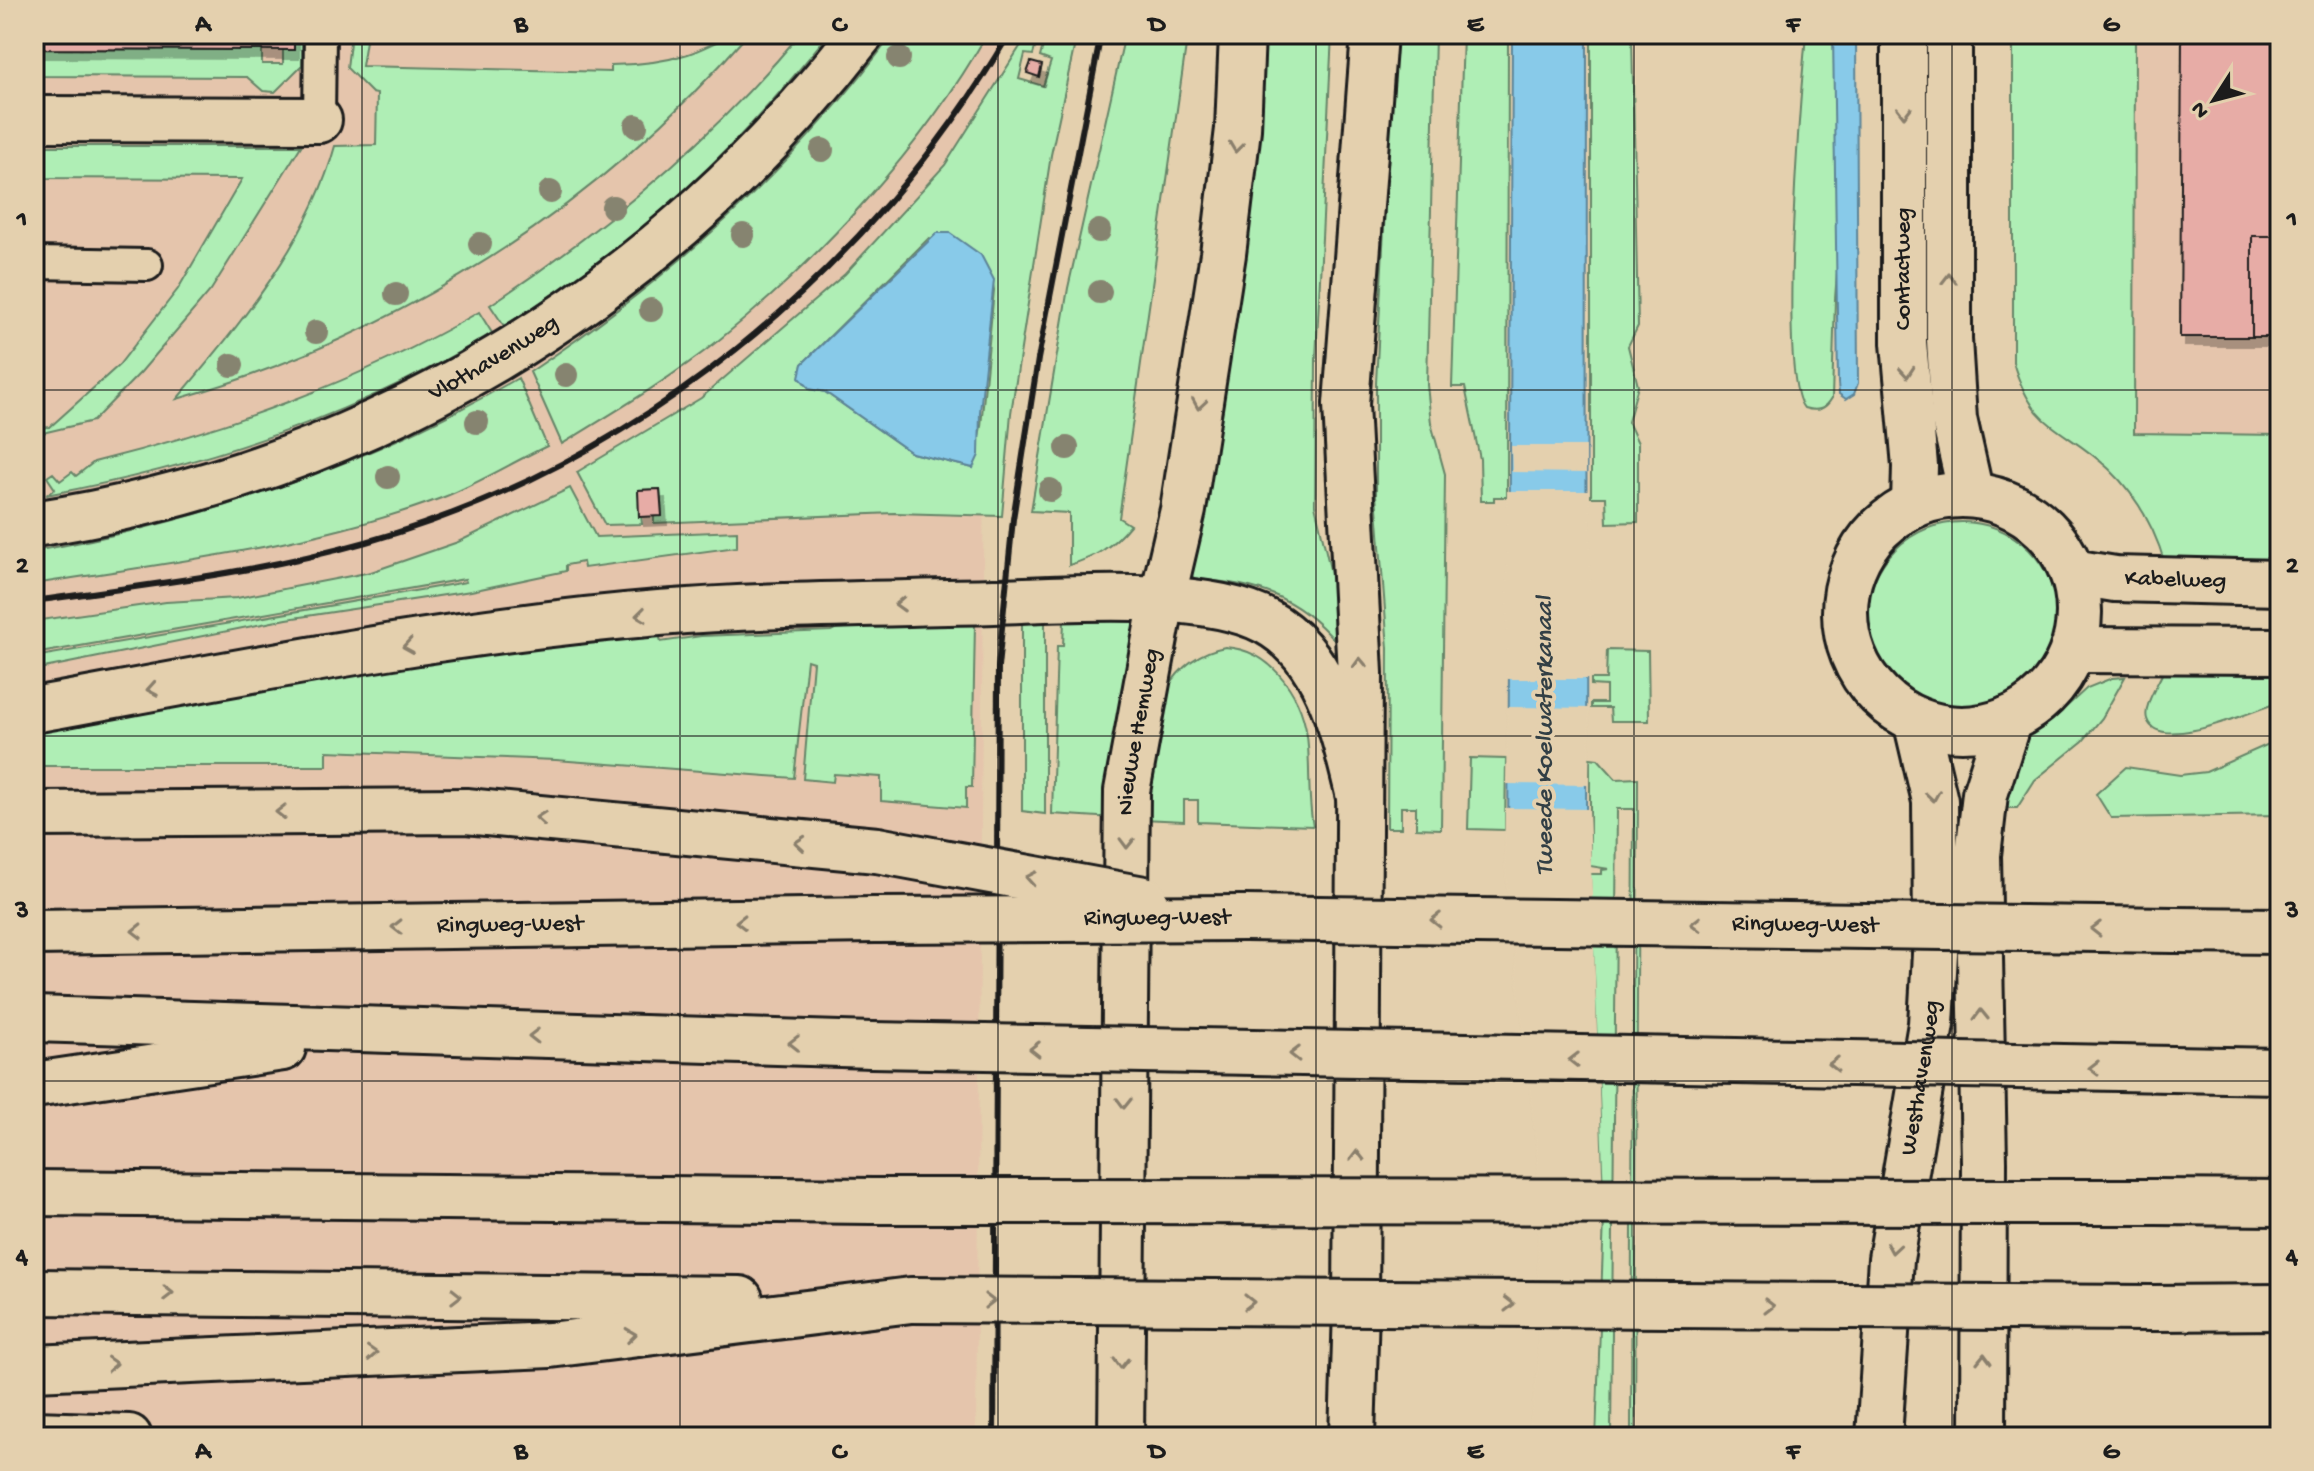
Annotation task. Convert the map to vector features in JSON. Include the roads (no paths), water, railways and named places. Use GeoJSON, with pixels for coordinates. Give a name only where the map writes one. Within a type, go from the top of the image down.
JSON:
{"type":"FeatureCollection","features":[{"type":"Feature","properties":{"kind":"main road","name":"Vlothavenweg"},"geometry":{"type":"LineString","coordinates":[[34,524],[107,511],[268,467],[384,419],[510,352],[593,297],[680,229],[778,133],[861,34]]}},
{"type":"Feature","properties":{"kind":"main road"},"geometry":{"type":"LineString","coordinates":[[1354,34],[1364,130]]}},
{"type":"Feature","properties":{"kind":"main road"},"geometry":{"type":"LineString","coordinates":[[1352,1437],[1356,1309],[1360,673],[1346,404],[1364,130],[1374,34]]}},
{"type":"Feature","properties":{"kind":"main road","name":"Contactweg"},"geometry":{"type":"LineString","coordinates":[[1904,34],[1904,343],[1915,466],[1914,504]]}},
{"type":"Feature","properties":{"kind":"main road","name":"Contactweg"},"geometry":{"type":"LineString","coordinates":[[1949,34],[1949,340],[1954,419],[1971,495]]}},
{"type":"Feature","properties":{"kind":"main road","name":"Nieuwe Hemweg"},"geometry":{"type":"LineString","coordinates":[[1121,1437],[1127,791],[1162,600],[1183,510],[1223,254],[1240,46]]}},
{"type":"Feature","properties":{"kind":"main road"},"geometry":{"type":"LineString","coordinates":[[34,119],[319,120]]}},
{"type":"Feature","properties":{"kind":"main road"},"geometry":{"type":"LineString","coordinates":[[1951,495],[1971,495],[1998,500],[2043,527],[2072,572],[2078,624],[2073,650],[2058,678],[2036,702],[2009,719],[1979,728],[1947,728],[1916,720],[1888,703],[1868,682],[1853,656],[1845,626],[1845,597],[1853,568],[1868,541],[1888,520],[1914,504],[1951,495]]}},
{"type":"Feature","properties":{"kind":"main road","name":"Kabelweg"},"geometry":{"type":"LineString","coordinates":[[2072,572],[2115,579],[2280,583]]}},
{"type":"Feature","properties":{"kind":"main road"},"geometry":{"type":"LineString","coordinates":[[34,710],[485,634],[660,613],[1004,601],[1162,600],[1232,608],[1267,622],[1305,655],[1320,678],[1341,725],[1359,797]]}},
{"type":"Feature","properties":{"kind":"main road"},"geometry":{"type":"LineString","coordinates":[[2073,650],[2280,651]]}},
{"type":"Feature","properties":{"kind":"main road","name":"Westhavenweg"},"geometry":{"type":"LineString","coordinates":[[1983,1437],[1984,1162],[1978,855],[1985,794],[2009,719]]}},
{"type":"Feature","properties":{"kind":"main road","name":"Westhavenweg"},"geometry":{"type":"LineString","coordinates":[[1879,1437],[1891,1259],[1931,1024],[1936,936],[1935,801],[1916,720]]}},
{"type":"Feature","properties":{"kind":"main road"},"geometry":{"type":"LineString","coordinates":[[34,814],[466,811],[877,850],[1245,918]]}},
{"type":"Feature","properties":{"kind":"main road","name":"Ringweg-West"},"geometry":{"type":"LineString","coordinates":[[34,932],[1245,918],[2280,931]]}},
{"type":"Feature","properties":{"kind":"main road"},"geometry":{"type":"LineString","coordinates":[[34,1019],[388,1033],[872,1045],[2280,1071]]}},
{"type":"Feature","properties":{"kind":"main road"},"geometry":{"type":"LineString","coordinates":[[34,1085],[388,1033]]}},
{"type":"Feature","properties":{"kind":"main road"},"geometry":{"type":"LineString","coordinates":[[34,1193],[872,1201],[2280,1203]]}},
{"type":"Feature","properties":{"kind":"main road"},"geometry":{"type":"LineString","coordinates":[[34,1292],[2280,1307]]}},
{"type":"Feature","properties":{"kind":"main road"},"geometry":{"type":"LineString","coordinates":[[34,1368],[550,1345],[911,1300]]}},
{"type":"Feature","properties":{"kind":"main road"},"geometry":{"type":"LineString","coordinates":[[34,1434],[129,1437]]}},
{"type":"Feature","properties":{"kind":"lane"},"geometry":{"type":"LineString","coordinates":[[319,120],[320,34]]}},
{"type":"Feature","properties":{"kind":"lane"},"geometry":{"type":"LineString","coordinates":[[34,263],[147,265]]}},
{"type":"Feature","properties":{"kind":"water","name":"Tweede Koelwaterkanaal"},"geometry":{"type":"Polygon","coordinates":[[[1512,34],[1587,34],[1586,894],[1542,1364],[1541,1157],[1508,861],[1512,34]]]}},
{"type":"Feature","properties":{"kind":"water"},"geometry":{"type":"Polygon","coordinates":[[[1833,34],[1856,34],[1858,383],[1854,394],[1846,399],[1839,394],[1838,383],[1833,34]]]}},
{"type":"Feature","properties":{"kind":"water"},"geometry":{"type":"Polygon","coordinates":[[[937,233],[950,233],[981,255],[994,280],[980,412],[979,455],[973,468],[912,453],[825,392],[810,389],[799,377],[802,364],[937,233]]]}},
{"type":"Feature","properties":{"kind":"railway"},"geometry":{"type":"LineString","coordinates":[[34,601],[201,577],[325,553],[465,508],[560,464],[651,411],[736,350],[815,280],[887,204],[952,122],[1009,34]]}},
{"type":"Feature","properties":{"kind":"railway"},"geometry":{"type":"LineString","coordinates":[[994,1437],[998,667],[1013,519],[1038,359],[1101,34]]}}]}
